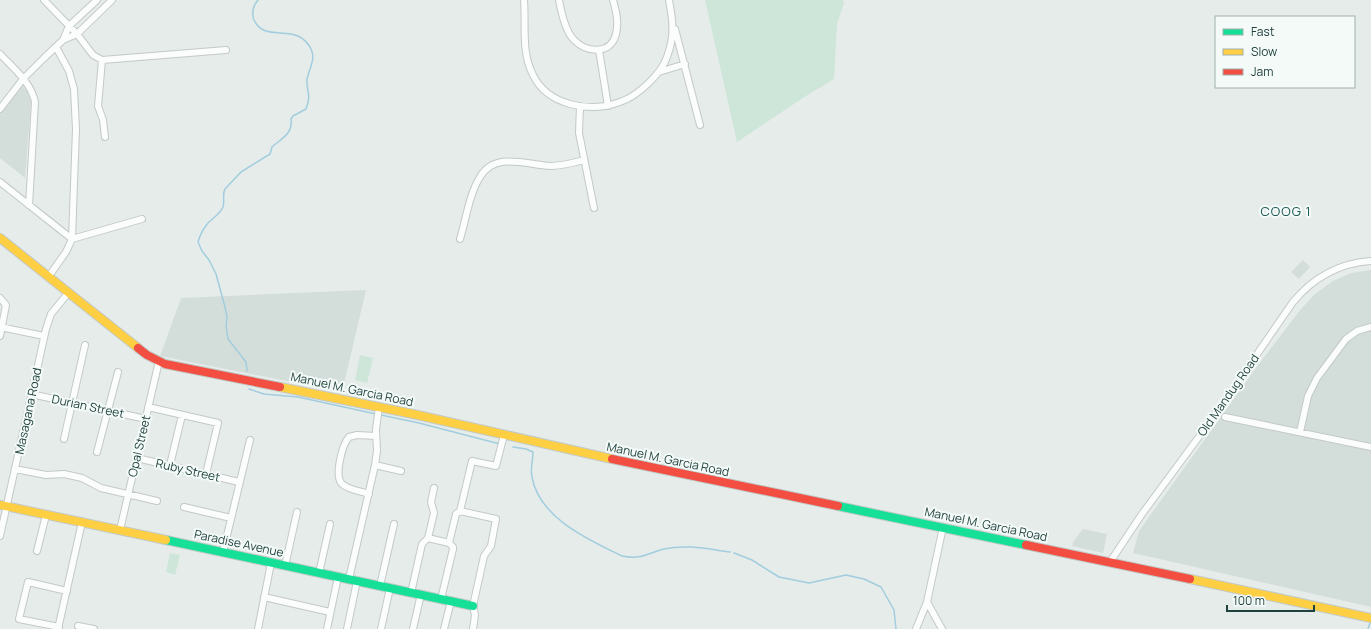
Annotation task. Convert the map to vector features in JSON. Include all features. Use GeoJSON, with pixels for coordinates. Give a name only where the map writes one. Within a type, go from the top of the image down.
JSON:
{"type":"FeatureCollection","features":[{"type":"Feature","properties":{"kind":"main road","name":"Manuel M. Garcia Road"},"geometry":{"type":"LineString","coordinates":[[0,238],[147,355],[158,362],[379,407],[750,489],[943,527],[1371,618]]}},
{"type":"Feature","properties":{"kind":"main road","name":"Paradise Avenue"},"geometry":{"type":"LineString","coordinates":[[3,505],[473,606]]}},
{"type":"Feature","properties":{"kind":"street"},"geometry":{"type":"LineString","coordinates":[[44,0],[77,34],[93,55],[102,60],[226,50]]}},
{"type":"Feature","properties":{"kind":"street"},"geometry":{"type":"LineString","coordinates":[[0,109],[23,79],[63,40],[69,26],[96,0]]}},
{"type":"Feature","properties":{"kind":"street"},"geometry":{"type":"LineString","coordinates":[[63,40],[77,34],[112,0]]}},
{"type":"Feature","properties":{"kind":"street"},"geometry":{"type":"LineString","coordinates":[[524,0],[526,49],[532,74],[538,84],[552,97],[570,105],[608,106],[622,102],[637,92],[659,72],[667,58],[672,40],[674,24]]}},
{"type":"Feature","properties":{"kind":"street"},"geometry":{"type":"LineString","coordinates":[[559,0],[567,31],[573,40],[588,50],[599,50],[610,44],[616,35],[618,23],[613,0]]}},
{"type":"Feature","properties":{"kind":"street"},"geometry":{"type":"LineString","coordinates":[[669,0],[700,125]]}},
{"type":"Feature","properties":{"kind":"street"},"geometry":{"type":"LineString","coordinates":[[90,6],[98,14]]}},
{"type":"Feature","properties":{"kind":"street"},"geometry":{"type":"LineString","coordinates":[[49,276],[66,252],[72,239],[76,129],[74,89],[69,72],[56,47]]}},
{"type":"Feature","properties":{"kind":"street"},"geometry":{"type":"LineString","coordinates":[[599,50],[608,106]]}},
{"type":"Feature","properties":{"kind":"street"},"geometry":{"type":"LineString","coordinates":[[0,54],[23,79],[34,95],[35,102],[29,204]]}},
{"type":"Feature","properties":{"kind":"street"},"geometry":{"type":"LineString","coordinates":[[102,60],[98,106],[103,120],[105,137]]}},
{"type":"Feature","properties":{"kind":"street"},"geometry":{"type":"LineString","coordinates":[[659,72],[685,64]]}},
{"type":"Feature","properties":{"kind":"street"},"geometry":{"type":"LineString","coordinates":[[580,106],[579,133],[594,208]]}},
{"type":"Feature","properties":{"kind":"street"},"geometry":{"type":"LineString","coordinates":[[460,238],[474,190],[480,176],[486,169],[496,163],[505,161],[551,166],[564,165],[584,160]]}},
{"type":"Feature","properties":{"kind":"street"},"geometry":{"type":"LineString","coordinates":[[0,182],[72,239]]}},
{"type":"Feature","properties":{"kind":"street"},"geometry":{"type":"LineString","coordinates":[[72,239],[142,219]]}},
{"type":"Feature","properties":{"kind":"street","name":"Old Mandug Road"},"geometry":{"type":"LineString","coordinates":[[1110,562],[1142,514],[1301,292],[1326,274],[1339,267],[1371,261]]}},
{"type":"Feature","properties":{"kind":"street","name":"Masagana Road"},"geometry":{"type":"LineString","coordinates":[[0,536],[3,505],[15,469],[44,336],[51,314],[69,292]]}},
{"type":"Feature","properties":{"kind":"street"},"geometry":{"type":"LineString","coordinates":[[0,336],[6,307],[3,301]]}},
{"type":"Feature","properties":{"kind":"street"},"geometry":{"type":"LineString","coordinates":[[1,327],[44,336]]}},
{"type":"Feature","properties":{"kind":"street"},"geometry":{"type":"LineString","coordinates":[[1300,432],[1308,396],[1317,378],[1346,338],[1357,331],[1371,327]]}},
{"type":"Feature","properties":{"kind":"street"},"geometry":{"type":"LineString","coordinates":[[64,439],[85,345]]}},
{"type":"Feature","properties":{"kind":"street","name":"Opal Street"},"geometry":{"type":"LineString","coordinates":[[120,530],[158,362]]}},
{"type":"Feature","properties":{"kind":"street"},"geometry":{"type":"LineString","coordinates":[[97,452],[118,372]]}},
{"type":"Feature","properties":{"kind":"street","name":"Durian Street"},"geometry":{"type":"LineString","coordinates":[[31,394],[146,419]]}},
{"type":"Feature","properties":{"kind":"street"},"geometry":{"type":"LineString","coordinates":[[148,407],[218,423],[206,474]]}},
{"type":"Feature","properties":{"kind":"street"},"geometry":{"type":"LineString","coordinates":[[349,579],[375,465],[379,407]]}},
{"type":"Feature","properties":{"kind":"street"},"geometry":{"type":"LineString","coordinates":[[170,466],[182,415]]}},
{"type":"Feature","properties":{"kind":"street"},"geometry":{"type":"LineString","coordinates":[[1225,417],[1371,448]]}},
{"type":"Feature","properties":{"kind":"street"},"geometry":{"type":"LineString","coordinates":[[369,494],[342,484],[339,476],[339,467],[346,442],[349,437],[357,435],[376,436]]}},
{"type":"Feature","properties":{"kind":"street"},"geometry":{"type":"LineString","coordinates":[[449,543],[456,514],[460,511],[472,461],[496,466],[504,435]]}},
{"type":"Feature","properties":{"kind":"street"},"geometry":{"type":"LineString","coordinates":[[223,552],[250,440]]}},
{"type":"Feature","properties":{"kind":"street","name":"Ruby Street"},"geometry":{"type":"LineString","coordinates":[[137,458],[240,482]]}},
{"type":"Feature","properties":{"kind":"street"},"geometry":{"type":"LineString","coordinates":[[375,465],[400,470]]}},
{"type":"Feature","properties":{"kind":"street"},"geometry":{"type":"LineString","coordinates":[[15,469],[46,475],[64,474],[82,478],[101,488],[157,501]]}},
{"type":"Feature","properties":{"kind":"street"},"geometry":{"type":"LineString","coordinates":[[411,592],[422,544],[428,538],[434,513],[431,502],[434,488]]}},
{"type":"Feature","properties":{"kind":"street"},"geometry":{"type":"LineString","coordinates":[[184,507],[231,518]]}},
{"type":"Feature","properties":{"kind":"street"},"geometry":{"type":"LineString","coordinates":[[460,511],[496,519],[490,546],[484,556],[473,606],[475,615],[473,629]]}},
{"type":"Feature","properties":{"kind":"street"},"geometry":{"type":"LineString","coordinates":[[285,566],[297,512]]}},
{"type":"Feature","properties":{"kind":"street"},"geometry":{"type":"LineString","coordinates":[[37,551],[46,514]]}},
{"type":"Feature","properties":{"kind":"street"},"geometry":{"type":"LineString","coordinates":[[67,591],[28,582],[19,619],[59,628],[82,522]]}},
{"type":"Feature","properties":{"kind":"street"},"geometry":{"type":"LineString","coordinates":[[319,573],[330,524]]}},
{"type":"Feature","properties":{"kind":"street"},"geometry":{"type":"LineString","coordinates":[[380,586],[394,524]]}},
{"type":"Feature","properties":{"kind":"street"},"geometry":{"type":"LineString","coordinates":[[916,629],[927,602],[943,527]]}},
{"type":"Feature","properties":{"kind":"street"},"geometry":{"type":"LineString","coordinates":[[428,538],[449,543],[453,547],[441,599]]}},
{"type":"Feature","properties":{"kind":"street"},"geometry":{"type":"LineString","coordinates":[[257,629],[271,563]]}},
{"type":"Feature","properties":{"kind":"street"},"geometry":{"type":"LineString","coordinates":[[326,629],[338,577]]}},
{"type":"Feature","properties":{"kind":"street"},"geometry":{"type":"LineString","coordinates":[[347,629],[357,581]]}},
{"type":"Feature","properties":{"kind":"street"},"geometry":{"type":"LineString","coordinates":[[381,629],[390,588]]}},
{"type":"Feature","properties":{"kind":"street"},"geometry":{"type":"LineString","coordinates":[[413,629],[421,594]]}},
{"type":"Feature","properties":{"kind":"street"},"geometry":{"type":"LineString","coordinates":[[264,597],[330,612]]}},
{"type":"Feature","properties":{"kind":"street"},"geometry":{"type":"LineString","coordinates":[[444,629],[452,601]]}},
{"type":"Feature","properties":{"kind":"street"},"geometry":{"type":"LineString","coordinates":[[927,602],[942,629]]}},
{"type":"Feature","properties":{"kind":"street"},"geometry":{"type":"LineString","coordinates":[[78,626],[94,629]]}},
{"type":"Feature","properties":{"kind":"shaded area"},"geometry":{"type":"Polygon","coordinates":[[[23,86],[28,93],[31,102],[25,178],[0,158],[0,114],[23,86]]]}},
{"type":"Feature","properties":{"kind":"shaded area"},"geometry":{"type":"Polygon","coordinates":[[[1303,260],[1310,267],[1299,279],[1291,272],[1303,260]]]}},
{"type":"Feature","properties":{"kind":"shaded area"},"geometry":{"type":"Polygon","coordinates":[[[1371,270],[1371,607],[1133,553],[1139,531],[1258,365],[1301,309],[1315,294],[1333,281],[1351,273],[1371,270]]]}},
{"type":"Feature","properties":{"kind":"shaded area"},"geometry":{"type":"Polygon","coordinates":[[[366,290],[342,392],[160,356],[181,298],[366,290]]]}},
{"type":"Feature","properties":{"kind":"shaded area"},"geometry":{"type":"Polygon","coordinates":[[[1083,529],[1107,534],[1103,553],[1072,546],[1073,542],[1083,529]]]}},
{"type":"Feature","properties":{"kind":"green space"},"geometry":{"type":"Polygon","coordinates":[[[705,0],[843,0],[844,3],[837,24],[834,79],[737,142],[705,0]]]}},
{"type":"Feature","properties":{"kind":"green space"},"geometry":{"type":"Polygon","coordinates":[[[360,355],[373,358],[367,383],[355,380],[360,355]]]}},
{"type":"Feature","properties":{"kind":"green space"},"geometry":{"type":"Polygon","coordinates":[[[170,553],[180,555],[175,575],[166,572],[170,553]]]}},
{"type":"Feature","properties":{"kind":"waterway"},"geometry":{"type":"LineString","coordinates":[[247,371],[246,362],[228,339],[226,326],[227,317],[216,274],[198,242],[206,225],[222,209],[225,189],[241,172],[270,154],[272,147],[289,132],[291,119],[293,116],[306,109],[309,96],[307,79],[313,56],[309,45],[300,37],[286,33],[268,32],[258,26],[253,17],[254,7],[258,0]]}},
{"type":"Feature","properties":{"kind":"waterway"},"geometry":{"type":"LineString","coordinates":[[249,389],[264,394],[298,397],[376,414]]}},
{"type":"Feature","properties":{"kind":"waterway"},"geometry":{"type":"LineString","coordinates":[[381,415],[419,423],[500,444]]}},
{"type":"Feature","properties":{"kind":"waterway"},"geometry":{"type":"LineString","coordinates":[[513,447],[526,449],[533,452],[531,474],[537,492],[544,504],[555,516],[581,535],[609,550],[622,556],[629,557],[640,557],[664,549],[680,547],[730,552]]}},
{"type":"Feature","properties":{"kind":"waterway"},"geometry":{"type":"LineString","coordinates":[[734,553],[752,560],[779,577],[809,583],[846,575],[864,579],[881,587],[894,610],[896,629]]}},
{"type":"Feature","properties":{"kind":"waterway"},"geometry":{"type":"LineString","coordinates":[[1368,629],[1370,623]]}},
{"type":"Feature","properties":{"kind":"traffic: fast"},"geometry":{"type":"LineString","coordinates":[[838,506],[1026,545]]}},
{"type":"Feature","properties":{"kind":"traffic: fast"},"geometry":{"type":"LineString","coordinates":[[166,540],[473,606]]}},
{"type":"Feature","properties":{"kind":"traffic: slow"},"geometry":{"type":"LineString","coordinates":[[0,238],[138,348]]}},
{"type":"Feature","properties":{"kind":"traffic: slow"},"geometry":{"type":"LineString","coordinates":[[280,387],[413,414],[612,459]]}},
{"type":"Feature","properties":{"kind":"traffic: slow"},"geometry":{"type":"LineString","coordinates":[[0,505],[166,540]]}},
{"type":"Feature","properties":{"kind":"traffic: slow"},"geometry":{"type":"LineString","coordinates":[[1190,579],[1371,618]]}},
{"type":"Feature","properties":{"kind":"traffic: jam"},"geometry":{"type":"LineString","coordinates":[[138,348],[147,355],[165,364],[280,387]]}},
{"type":"Feature","properties":{"kind":"traffic: jam"},"geometry":{"type":"LineString","coordinates":[[612,459],[838,506]]}},
{"type":"Feature","properties":{"kind":"traffic: jam"},"geometry":{"type":"LineString","coordinates":[[1026,545],[1190,579]]}},
{"type":"Feature","properties":{"kind":"district","name":"COOG 1"},"geometry":{"type":"Point","coordinates":[1286,211]}}]}
